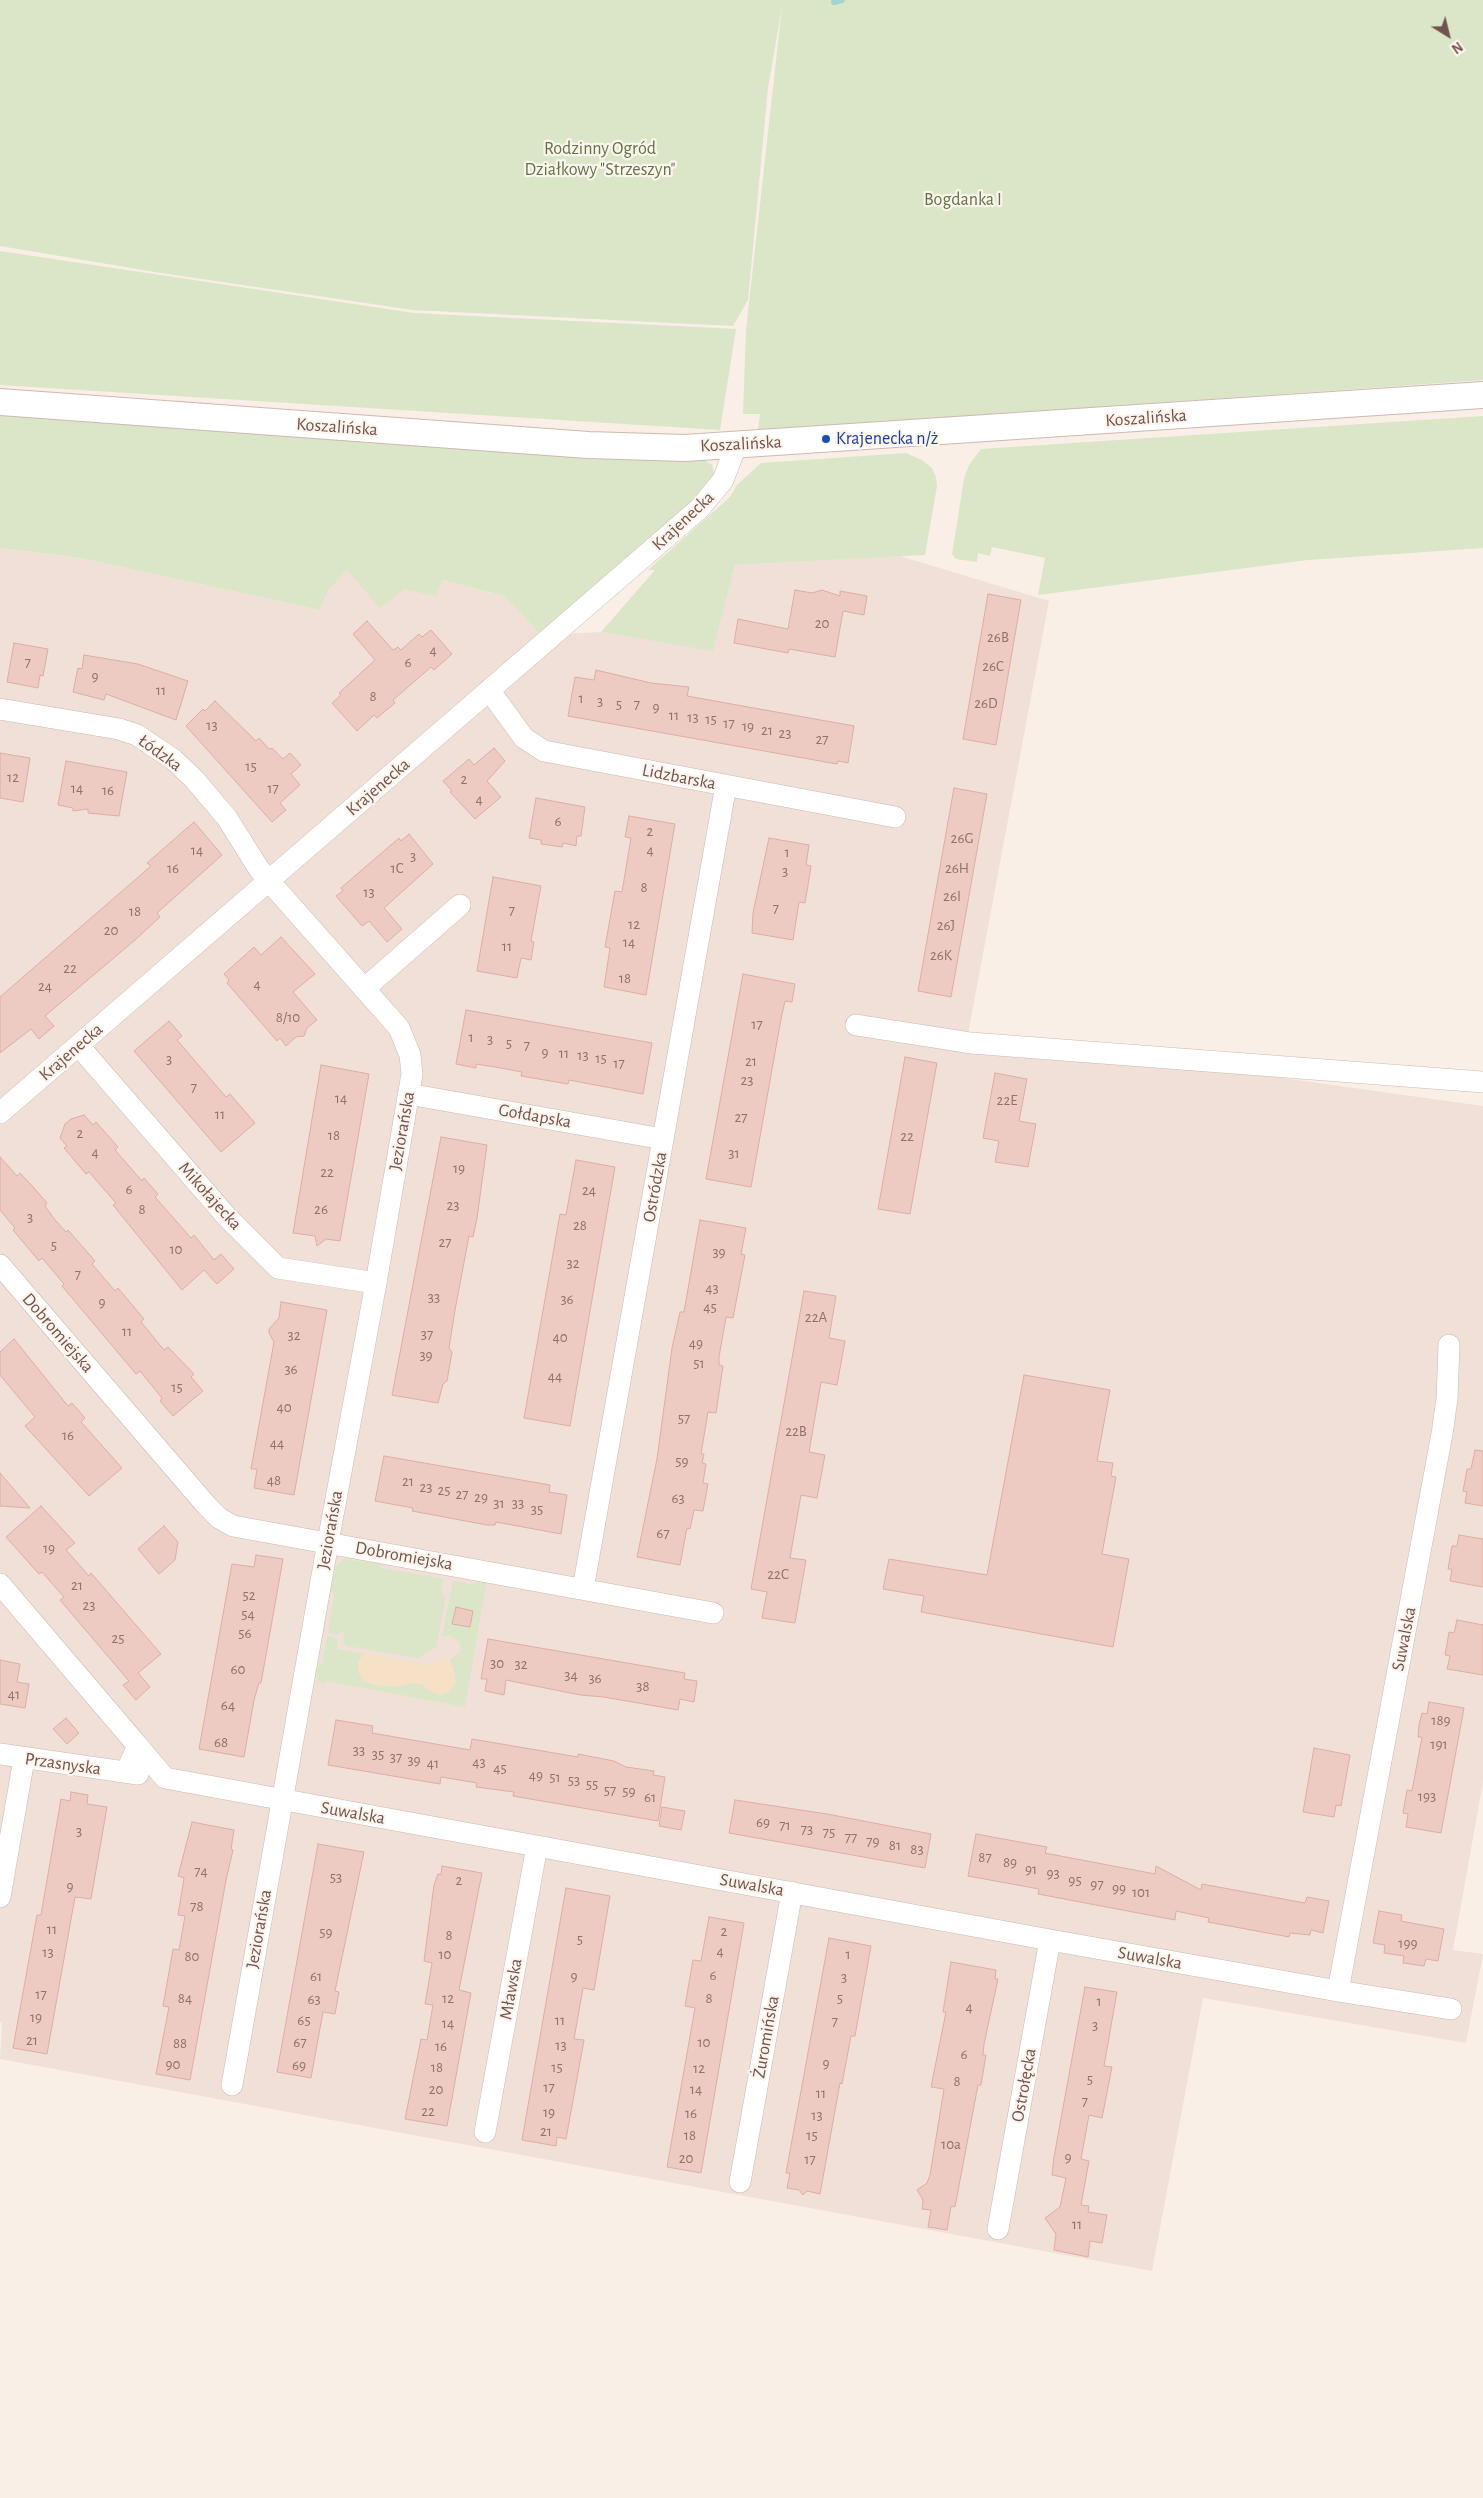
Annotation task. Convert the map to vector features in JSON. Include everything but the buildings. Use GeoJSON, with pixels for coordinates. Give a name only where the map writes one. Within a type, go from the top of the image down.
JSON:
{"type":"FeatureCollection","features":[{"type":"Feature","properties":{"kind":"street","name":"Koszalińska"},"geometry":{"type":"LineString","coordinates":[[0,402],[588,445],[685,448],[1483,395]]}},
{"type":"Feature","properties":{"kind":"street","name":"Krajenecka"},"geometry":{"type":"LineString","coordinates":[[0,1114],[705,504],[723,480],[736,446]]}},
{"type":"Feature","properties":{"kind":"street","name":"Lidzbarska"},"geometry":{"type":"LineString","coordinates":[[489,690],[524,738],[544,751],[895,817]]}},
{"type":"Feature","properties":{"kind":"street","name":"Łódzka"},"geometry":{"type":"LineString","coordinates":[[0,709],[119,729],[137,735],[154,745],[194,779],[212,799],[269,881]]}},
{"type":"Feature","properties":{"kind":"street","name":"Ostródzka"},"geometry":{"type":"LineString","coordinates":[[583,1589],[726,785]]}},
{"type":"Feature","properties":{"kind":"street","name":"Jeziorańska"},"geometry":{"type":"LineString","coordinates":[[232,2085],[328,1542],[376,1284],[412,1064],[404,1037],[269,881]]}},
{"type":"Feature","properties":{"kind":"street"},"geometry":{"type":"LineString","coordinates":[[364,989],[460,905]]}},
{"type":"Feature","properties":{"kind":"street"},"geometry":{"type":"LineString","coordinates":[[856,1025],[971,1043],[1483,1082]]}},
{"type":"Feature","properties":{"kind":"street","name":"Mikołajecka"},"geometry":{"type":"LineString","coordinates":[[79,1046],[228,1218],[278,1268],[376,1284]]}},
{"type":"Feature","properties":{"kind":"street","name":"Gołdapska"},"geometry":{"type":"LineString","coordinates":[[408,1094],[663,1139]]}},
{"type":"Feature","properties":{"kind":"street","name":"Dobromiejska"},"geometry":{"type":"LineString","coordinates":[[0,1265],[219,1518],[233,1526],[713,1613]]}},
{"type":"Feature","properties":{"kind":"street","name":"Suwalska"},"geometry":{"type":"LineString","coordinates":[[1338,1991],[1442,1434],[1447,1399],[1449,1345]]}},
{"type":"Feature","properties":{"kind":"street"},"geometry":{"type":"LineString","coordinates":[[0,1584],[165,1778]]}},
{"type":"Feature","properties":{"kind":"street"},"geometry":{"type":"LineString","coordinates":[[126,1772],[138,1746]]}},
{"type":"Feature","properties":{"kind":"street","name":"Przasnyska"},"geometry":{"type":"LineString","coordinates":[[0,1754],[126,1772]]}},
{"type":"Feature","properties":{"kind":"street"},"geometry":{"type":"LineString","coordinates":[[0,1897],[24,1758]]}},
{"type":"Feature","properties":{"kind":"street","name":"Suwalska"},"geometry":{"type":"LineString","coordinates":[[126,1772],[1050,1940],[1451,2009]]}},
{"type":"Feature","properties":{"kind":"street","name":"Mławska"},"geometry":{"type":"LineString","coordinates":[[485,2132],[537,1846]]}},
{"type":"Feature","properties":{"kind":"street","name":"Żuromińska"},"geometry":{"type":"LineString","coordinates":[[740,2182],[792,1892]]}},
{"type":"Feature","properties":{"kind":"street","name":"Ostrołęcka"},"geometry":{"type":"LineString","coordinates":[[998,2229],[1050,1940]]}},
{"type":"Feature","properties":{"kind":"shaded area"},"geometry":{"type":"Polygon","coordinates":[[[0,548],[80,558],[320,610],[328,591],[347,570],[404,589],[441,580],[504,596],[541,635],[601,632],[713,650],[735,565],[900,556],[1049,601],[968,1034],[1483,1106],[1483,1782],[1453,1950],[1483,1954],[1466,2043],[1203,1998],[1152,2271],[0,2059],[2,2023],[0,2022],[0,548]]]}},
{"type":"Feature","properties":{"kind":"green space"},"geometry":{"type":"Polygon","coordinates":[[[0,0],[1483,0],[1483,380],[758,431],[760,414],[743,414],[746,330],[782,7],[768,88],[748,300],[733,326],[413,310],[161,273],[0,246],[0,0]]]}},
{"type":"Feature","properties":{"kind":"green space"},"geometry":{"type":"Polygon","coordinates":[[[0,251],[414,313],[736,329],[720,430],[0,385],[0,251]]]}},
{"type":"Feature","properties":{"kind":"green space"},"geometry":{"type":"Polygon","coordinates":[[[0,411],[700,457],[712,465],[715,477],[711,485],[541,635],[504,596],[442,580],[436,596],[404,589],[380,608],[347,570],[328,591],[320,610],[80,558],[0,548],[0,411]]]}},
{"type":"Feature","properties":{"kind":"green space"},"geometry":{"type":"Polygon","coordinates":[[[1483,416],[1483,548],[1308,560],[1038,595],[1045,558],[992,547],[990,556],[978,553],[977,562],[956,559],[952,554],[964,479],[969,465],[981,449],[1483,416]]]}},
{"type":"Feature","properties":{"kind":"green space"},"geometry":{"type":"Polygon","coordinates":[[[906,453],[922,460],[932,468],[936,477],[937,486],[925,555],[735,565],[713,651],[601,632],[655,570],[648,570],[730,497],[737,485],[761,463],[906,453]]]}},
{"type":"Feature","properties":{"kind":"green space"},"geometry":{"type":"Polygon","coordinates":[[[344,1559],[378,1564],[381,1568],[444,1579],[441,1593],[446,1597],[436,1647],[418,1658],[347,1646],[343,1641],[345,1632],[340,1631],[339,1635],[328,1633],[334,1595],[331,1591],[335,1568],[344,1559]]]}},
{"type":"Feature","properties":{"kind":"green space"},"geometry":{"type":"Polygon","coordinates":[[[481,1578],[487,1579],[465,1707],[326,1681],[322,1685],[320,1680],[318,1684],[317,1667],[322,1664],[327,1636],[338,1639],[337,1649],[364,1654],[358,1661],[396,1687],[412,1683],[421,1684],[430,1691],[456,1676],[450,1660],[460,1652],[460,1643],[450,1635],[442,1637],[453,1581],[472,1584],[481,1578]]]}},
{"type":"Feature","properties":{"kind":"sand"},"geometry":{"type":"Polygon","coordinates":[[[364,1654],[430,1665],[439,1658],[450,1660],[456,1684],[449,1692],[440,1695],[430,1691],[421,1684],[412,1683],[384,1687],[371,1684],[362,1679],[358,1672],[358,1661],[364,1654]]]}},
{"type":"Feature","properties":{"kind":"waterway"},"geometry":{"type":"LineString","coordinates":[[834,2],[842,0]]}},
{"type":"Feature","properties":{"kind":"place","name":"Krajenecka n/ż"},"geometry":{"type":"Point","coordinates":[826,439]}},
{"type":"Feature","properties":{"kind":"park label","name":"Rodzinny Ogród Działkowy \"Strzeszyn\""},"geometry":{"type":"Point","coordinates":[600,159]}},
{"type":"Feature","properties":{"kind":"park label","name":"Bogdanka I"},"geometry":{"type":"Point","coordinates":[963,200]}}]}
